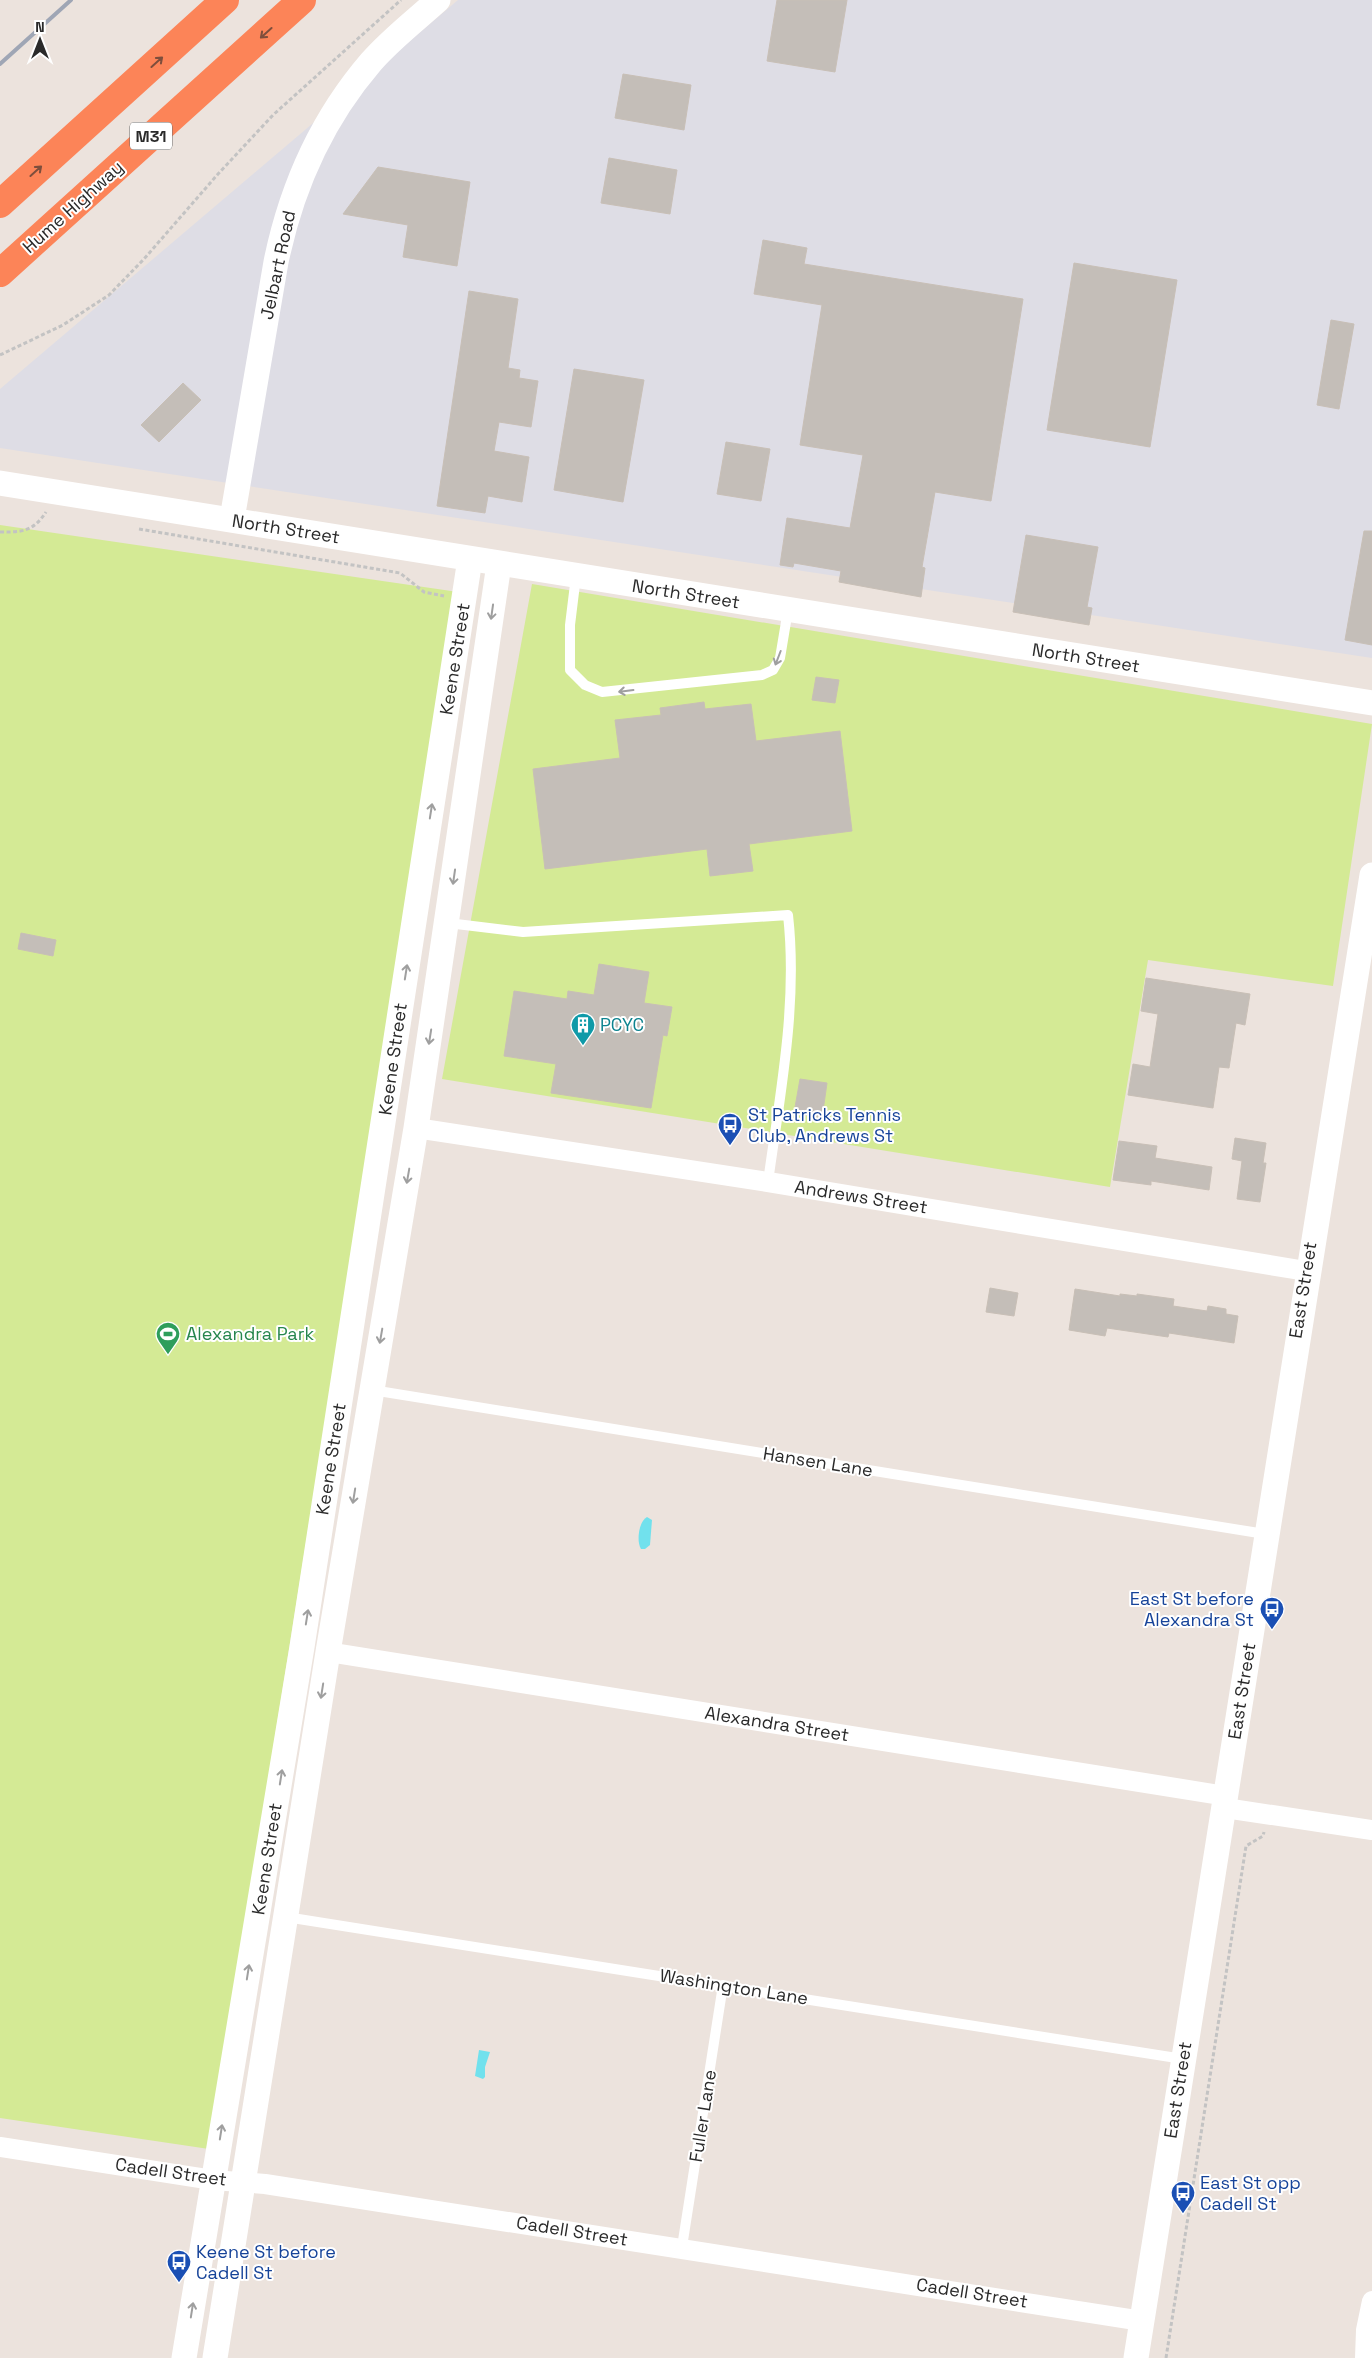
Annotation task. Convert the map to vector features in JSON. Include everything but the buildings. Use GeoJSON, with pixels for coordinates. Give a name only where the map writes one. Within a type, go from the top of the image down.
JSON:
{"type":"FeatureCollection","features":[{"type":"Feature","properties":{"kind":"highway"},"geometry":{"type":"LineString","coordinates":[[0,204],[225,0]]}},
{"type":"Feature","properties":{"kind":"highway","name":"Hume Highway"},"geometry":{"type":"LineString","coordinates":[[0,273],[302,0]]}},
{"type":"Feature","properties":{"kind":"street","name":"Jelbart Road"},"geometry":{"type":"LineString","coordinates":[[232,520],[276,262],[285,220],[299,182],[316,145],[350,88],[372,60],[438,0]]}},
{"type":"Feature","properties":{"kind":"street","name":"North Street"},"geometry":{"type":"LineString","coordinates":[[0,483],[1372,703]]}},
{"type":"Feature","properties":{"kind":"street","name":"Keene Street"},"geometry":{"type":"LineString","coordinates":[[184,2358],[302,1647],[470,559]]}},
{"type":"Feature","properties":{"kind":"street","name":"Keene Street"},"geometry":{"type":"LineString","coordinates":[[215,2358],[245,2181],[285,1916],[328,1652],[416,1128],[448,923],[499,564]]}},
{"type":"Feature","properties":{"kind":"street","name":"East Street"},"geometry":{"type":"LineString","coordinates":[[1136,2358],[1225,1802],[1306,1271],[1372,875]]}},
{"type":"Feature","properties":{"kind":"street"},"geometry":{"type":"LineString","coordinates":[[383,1124],[416,1128]]}},
{"type":"Feature","properties":{"kind":"street","name":"Andrews Street"},"geometry":{"type":"LineString","coordinates":[[416,1128],[768,1182],[1306,1271]]}},
{"type":"Feature","properties":{"kind":"street"},"geometry":{"type":"LineString","coordinates":[[302,1647],[328,1652]]}},
{"type":"Feature","properties":{"kind":"street","name":"Alexandra Street"},"geometry":{"type":"LineString","coordinates":[[328,1652],[1225,1802],[1268,1814],[1372,1830]]}},
{"type":"Feature","properties":{"kind":"street","name":"Cadell Street"},"geometry":{"type":"LineString","coordinates":[[0,2147],[213,2180],[245,2181],[682,2247],[1142,2321]]}},
{"type":"Feature","properties":{"kind":"street"},"geometry":{"type":"LineString","coordinates":[[1364,2358],[1372,2301]]}},
{"type":"Feature","properties":{"kind":"lane"},"geometry":{"type":"LineString","coordinates":[[576,576],[570,625],[570,670],[585,685],[602,692],[762,674],[773,670],[780,658],[788,610]]}},
{"type":"Feature","properties":{"kind":"lane"},"geometry":{"type":"LineString","coordinates":[[448,923],[523,932],[788,915],[792,945],[788,1034],[768,1182]]}},
{"type":"Feature","properties":{"kind":"lane","name":"Hansen Lane"},"geometry":{"type":"LineString","coordinates":[[371,1390],[1265,1534]]}},
{"type":"Feature","properties":{"kind":"lane","name":"Washington Lane"},"geometry":{"type":"LineString","coordinates":[[285,1916],[1183,2059]]}},
{"type":"Feature","properties":{"kind":"lane","name":"Fuller Lane"},"geometry":{"type":"LineString","coordinates":[[682,2247],[724,1986]]}},
{"type":"Feature","properties":{"kind":"path"},"geometry":{"type":"LineString","coordinates":[[0,355],[63,324],[109,295],[144,259],[218,174],[273,115],[401,0]]}},
{"type":"Feature","properties":{"kind":"path"},"geometry":{"type":"LineString","coordinates":[[38,508],[56,512]]}},
{"type":"Feature","properties":{"kind":"path"},"geometry":{"type":"LineString","coordinates":[[0,532],[27,531],[38,524],[47,510]]}},
{"type":"Feature","properties":{"kind":"path"},"geometry":{"type":"LineString","coordinates":[[131,527],[400,573],[424,592],[449,598]]}},
{"type":"Feature","properties":{"kind":"path"},"geometry":{"type":"LineString","coordinates":[[1166,2358],[1246,1846],[1263,1836],[1268,1814]]}},
{"type":"Feature","properties":{"kind":"shaded area"},"geometry":{"type":"Polygon","coordinates":[[[458,0],[1372,0],[1372,658],[0,448],[0,389],[458,0]]]}},
{"type":"Feature","properties":{"kind":"green space","name":"Alexandra Park"},"geometry":{"type":"Polygon","coordinates":[[[0,525],[458,592],[209,2149],[0,2118],[0,525]]]}},
{"type":"Feature","properties":{"kind":"green space"},"geometry":{"type":"Polygon","coordinates":[[[532,584],[1372,724],[1333,986],[1148,960],[1110,1187],[442,1079],[532,584]]]}},
{"type":"Feature","properties":{"kind":"water"},"geometry":{"type":"Polygon","coordinates":[[[647,1517],[652,1520],[650,1545],[645,1549],[641,1549],[639,1545],[639,1532],[644,1519],[647,1517]]]}},
{"type":"Feature","properties":{"kind":"water"},"geometry":{"type":"Polygon","coordinates":[[[479,2050],[490,2052],[483,2079],[475,2076],[479,2050]]]}},
{"type":"Feature","properties":{"kind":"railway"},"geometry":{"type":"LineString","coordinates":[[0,64],[71,0]]}},
{"type":"Feature","properties":{"kind":"place","name":"PCYC"},"geometry":{"type":"Point","coordinates":[583,1046]}},
{"type":"Feature","properties":{"kind":"place","name":"St Patricks Tennis Club, Andrews St"},"geometry":{"type":"Point","coordinates":[730,1146]}},
{"type":"Feature","properties":{"kind":"place","name":"Alexandra Park"},"geometry":{"type":"Point","coordinates":[168,1355]}},
{"type":"Feature","properties":{"kind":"place","name":"East St before Alexandra St"},"geometry":{"type":"Point","coordinates":[1272,1630]}},
{"type":"Feature","properties":{"kind":"place","name":"East St opp Cadell St"},"geometry":{"type":"Point","coordinates":[1183,2214]}},
{"type":"Feature","properties":{"kind":"place","name":"Keene St before Cadell St"},"geometry":{"type":"Point","coordinates":[179,2283]}}]}
